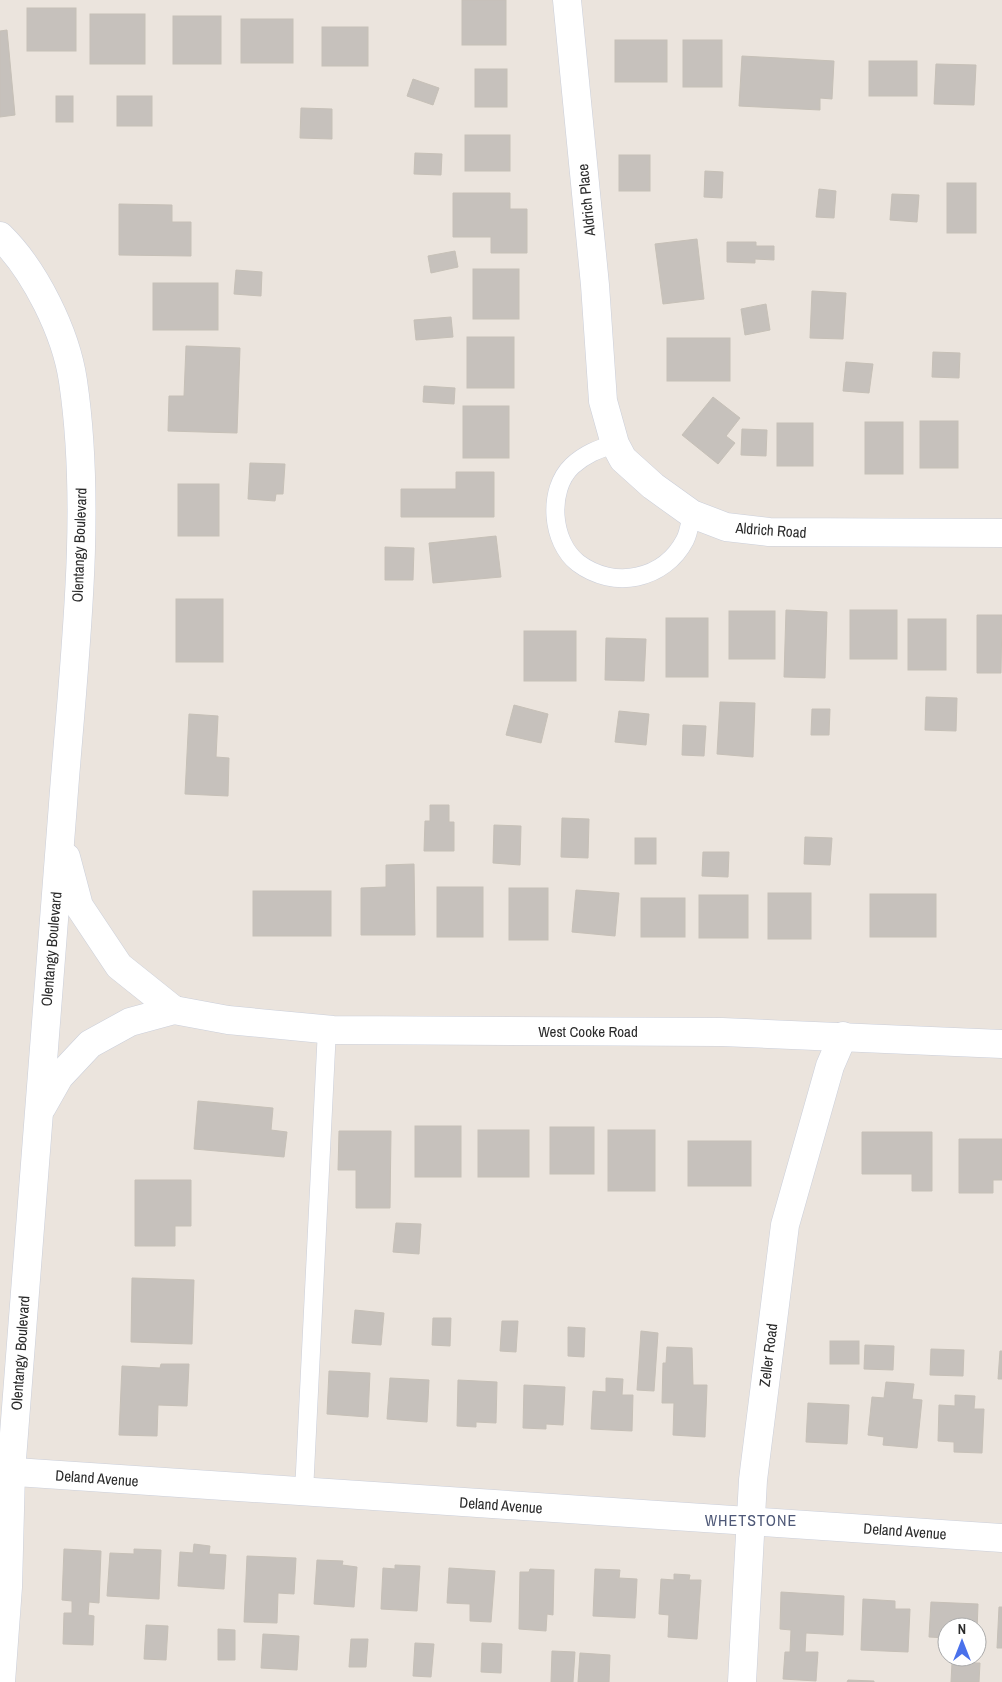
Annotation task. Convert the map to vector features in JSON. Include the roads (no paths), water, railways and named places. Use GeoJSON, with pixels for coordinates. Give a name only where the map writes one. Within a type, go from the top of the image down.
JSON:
{"type":"FeatureCollection","features":[{"type":"Feature","properties":{"kind":"street","name":"Aldrich Place"},"geometry":{"type":"LineString","coordinates":[[567,0],[594,276],[603,400]]}},
{"type":"Feature","properties":{"kind":"street","name":"Olentangy Boulevard"},"geometry":{"type":"LineString","coordinates":[[0,236],[9,245],[32,279],[57,323],[73,379],[82,486],[60,838],[6,1472],[8,1587],[1,1682]]}},
{"type":"Feature","properties":{"kind":"street","name":"Aldrich Road"},"geometry":{"type":"LineString","coordinates":[[603,400],[615,444],[623,459],[653,486],[692,514],[726,527],[769,532],[1002,534]]}},
{"type":"Feature","properties":{"kind":"street","name":"West Cooke Road"},"geometry":{"type":"LineString","coordinates":[[60,838],[79,906],[118,966],[174,1010]]}},
{"type":"Feature","properties":{"kind":"street","name":"West Cooke Road"},"geometry":{"type":"LineString","coordinates":[[37,1118],[58,1077],[90,1044],[130,1022],[174,1010],[228,1020],[327,1030],[722,1032],[1002,1044]]}},
{"type":"Feature","properties":{"kind":"street","name":"Zeller Road"},"geometry":{"type":"LineString","coordinates":[[742,1682],[753,1480],[784,1225],[830,1066],[843,1036]]}},
{"type":"Feature","properties":{"kind":"street","name":"Deland Avenue"},"geometry":{"type":"LineString","coordinates":[[6,1472],[1002,1538]]}},
{"type":"Feature","properties":{"kind":"lane"},"geometry":{"type":"LineString","coordinates":[[615,444],[590,451],[570,468],[558,490],[555,516],[561,541],[577,562],[599,575],[624,579],[650,574],[671,560],[686,538],[692,514]]}},
{"type":"Feature","properties":{"kind":"lane"},"geometry":{"type":"LineString","coordinates":[[304,1492],[327,1030]]}},
{"type":"Feature","properties":{"kind":"district","name":"WHETSTONE"},"geometry":{"type":"Point","coordinates":[751,1520]}}]}
